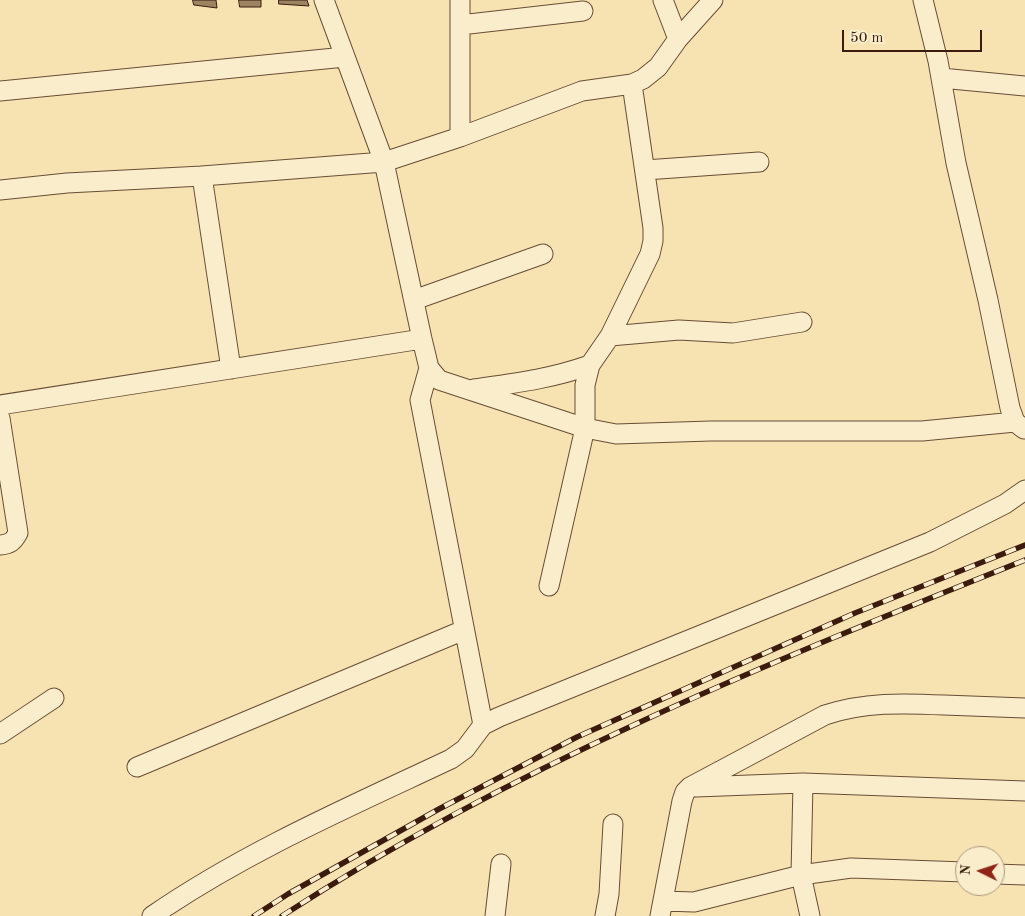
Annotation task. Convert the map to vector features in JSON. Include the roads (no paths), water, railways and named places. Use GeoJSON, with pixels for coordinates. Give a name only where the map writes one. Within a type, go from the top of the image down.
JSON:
{"type":"FeatureCollection","features":[{"type":"Feature","properties":{"kind":"street"},"geometry":{"type":"LineString","coordinates":[[324,0],[384,162],[422,339],[430,368],[440,380],[585,428],[606,433],[629,435],[711,431],[922,430],[1020,426],[1010,408],[988,300],[956,163],[941,78],[923,0]]}},
{"type":"Feature","properties":{"kind":"street"},"geometry":{"type":"LineString","coordinates":[[460,0],[460,137]]}},
{"type":"Feature","properties":{"kind":"street"},"geometry":{"type":"LineString","coordinates":[[663,0],[678,39]]}},
{"type":"Feature","properties":{"kind":"street"},"geometry":{"type":"LineString","coordinates":[[0,190],[67,183],[202,176],[384,162],[460,137],[582,91],[632,84],[658,67],[678,39],[712,0]]}},
{"type":"Feature","properties":{"kind":"street"},"geometry":{"type":"LineString","coordinates":[[460,25],[584,12]]}},
{"type":"Feature","properties":{"kind":"street"},"geometry":{"type":"LineString","coordinates":[[0,91],[346,58]]}},
{"type":"Feature","properties":{"kind":"street"},"geometry":{"type":"LineString","coordinates":[[941,78],[1025,86]]}},
{"type":"Feature","properties":{"kind":"street"},"geometry":{"type":"LineString","coordinates":[[550,586],[585,428],[585,386],[590,365],[610,336],[650,254],[653,228],[632,84]]}},
{"type":"Feature","properties":{"kind":"street"},"geometry":{"type":"LineString","coordinates":[[645,170],[759,162]]}},
{"type":"Feature","properties":{"kind":"street"},"geometry":{"type":"LineString","coordinates":[[202,176],[231,369]]}},
{"type":"Feature","properties":{"kind":"street"},"geometry":{"type":"LineString","coordinates":[[414,300],[543,254]]}},
{"type":"Feature","properties":{"kind":"street"},"geometry":{"type":"LineString","coordinates":[[610,336],[684,330],[733,334],[802,322]]}},
{"type":"Feature","properties":{"kind":"street"},"geometry":{"type":"LineString","coordinates":[[0,405],[422,339]]}},
{"type":"Feature","properties":{"kind":"street"},"geometry":{"type":"LineString","coordinates":[[468,390],[546,379],[590,365]]}},
{"type":"Feature","properties":{"kind":"street"},"geometry":{"type":"LineString","coordinates":[[430,368],[420,400],[483,725]]}},
{"type":"Feature","properties":{"kind":"street"},"geometry":{"type":"LineString","coordinates":[[0,418],[18,533],[9,544],[0,545]]}},
{"type":"Feature","properties":{"kind":"street"},"geometry":{"type":"LineString","coordinates":[[152,916],[209,880],[282,839],[451,759],[465,748],[483,725],[930,542],[1004,504],[1025,490]]}},
{"type":"Feature","properties":{"kind":"street"},"geometry":{"type":"LineString","coordinates":[[137,767],[464,630]]}},
{"type":"Feature","properties":{"kind":"street"},"geometry":{"type":"LineString","coordinates":[[0,734],[54,698]]}},
{"type":"Feature","properties":{"kind":"street"},"geometry":{"type":"LineString","coordinates":[[955,872],[851,868],[801,875],[703,900],[661,908],[682,801],[685,792],[690,787],[825,715],[843,709],[872,704],[902,703],[1025,708]]}},
{"type":"Feature","properties":{"kind":"street"},"geometry":{"type":"LineString","coordinates":[[690,787],[803,783],[1025,791]]}},
{"type":"Feature","properties":{"kind":"street"},"geometry":{"type":"LineString","coordinates":[[803,783],[801,875],[810,916]]}},
{"type":"Feature","properties":{"kind":"street"},"geometry":{"type":"LineString","coordinates":[[605,916],[609,894],[613,824]]}},
{"type":"Feature","properties":{"kind":"street"},"geometry":{"type":"LineString","coordinates":[[495,916],[501,864]]}},
{"type":"Feature","properties":{"kind":"street"},"geometry":{"type":"LineString","coordinates":[[1005,874],[1025,875]]}},
{"type":"Feature","properties":{"kind":"railway"},"geometry":{"type":"LineString","coordinates":[[254,916],[288,894],[439,809],[577,737],[855,613],[1025,545]]}},
{"type":"Feature","properties":{"kind":"railway"},"geometry":{"type":"LineString","coordinates":[[282,916],[370,862],[460,811],[551,764],[739,678],[1025,560]]}}]}
